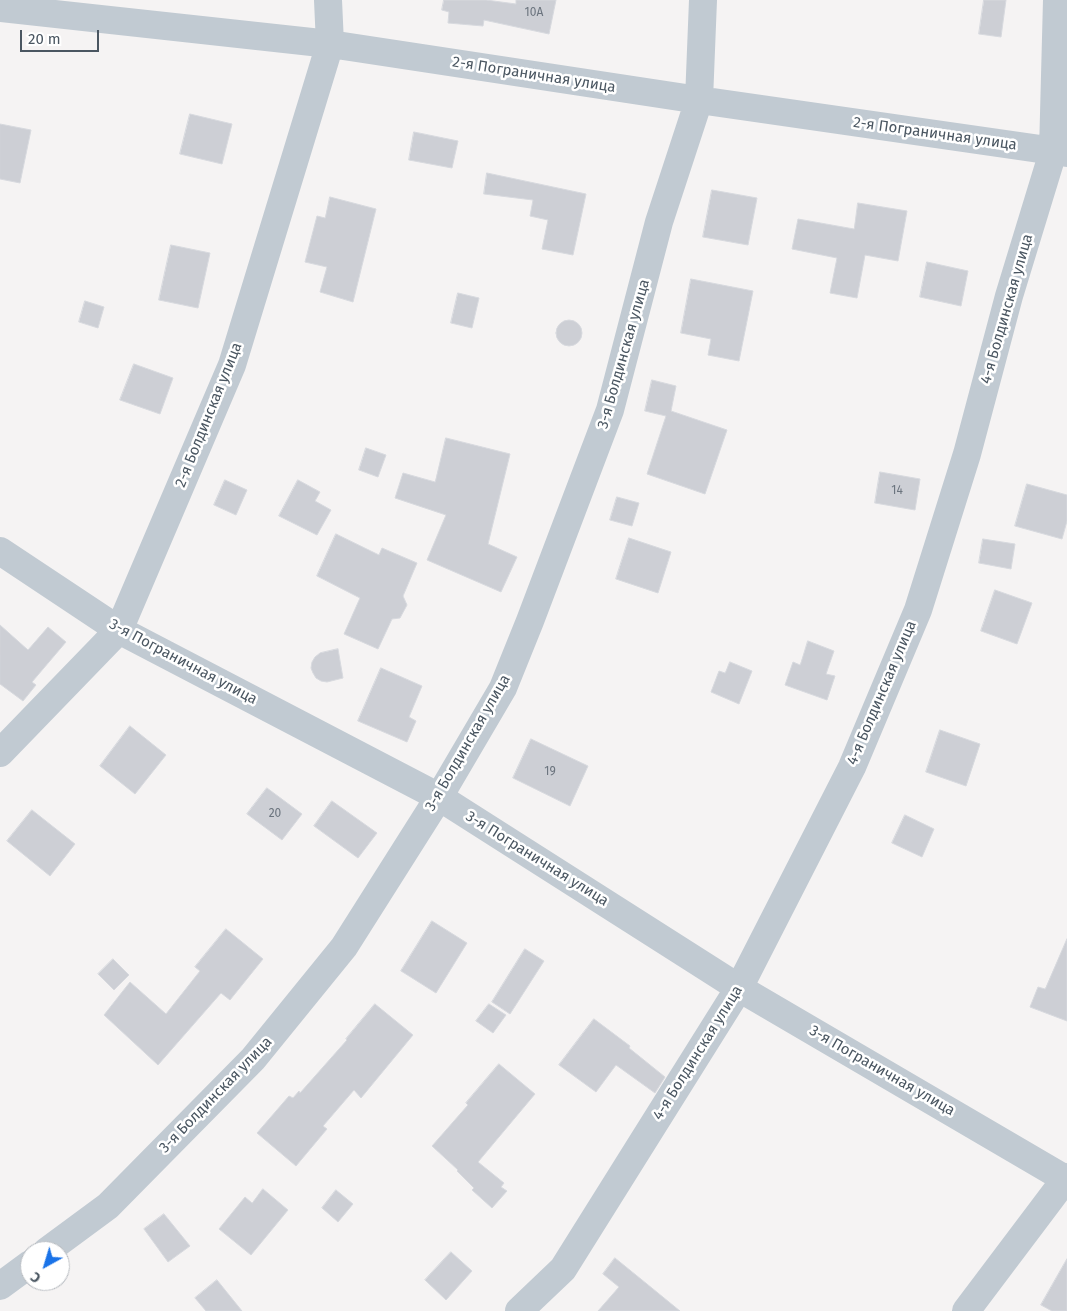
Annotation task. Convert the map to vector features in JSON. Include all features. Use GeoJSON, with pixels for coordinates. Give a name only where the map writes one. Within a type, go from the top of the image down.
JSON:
{"type":"FeatureCollection","features":[{"type":"Feature","properties":{"kind":"street","name":"2-я Болдинская улица"},"geometry":{"type":"LineString","coordinates":[[0,753],[119,630],[232,365],[330,44],[328,0]]}},
{"type":"Feature","properties":{"kind":"street","name":"3-я Болдинская улица"},"geometry":{"type":"LineString","coordinates":[[61,1241],[108,1206],[253,1059],[344,947],[439,797],[503,688],[610,410],[659,222],[700,100],[703,0]]}},
{"type":"Feature","properties":{"kind":"street","name":"4-я Болдинская улица"},"geometry":{"type":"LineString","coordinates":[[519,1311],[563,1269],[739,988],[852,767],[918,610],[968,454],[1009,296],[1060,152],[1057,0]]}},
{"type":"Feature","properties":{"kind":"street","name":"2-я Пограничная улица"},"geometry":{"type":"LineString","coordinates":[[0,8],[330,44],[1060,152]]}},
{"type":"Feature","properties":{"kind":"street","name":"3-я Пограничная улица"},"geometry":{"type":"LineString","coordinates":[[0,551],[119,630],[439,797],[739,988],[1067,1179]]}},
{"type":"Feature","properties":{"kind":"street"},"geometry":{"type":"LineString","coordinates":[[966,1311],[1067,1179]]}},
{"type":"Feature","properties":{"kind":"street"},"geometry":{"type":"LineString","coordinates":[[0,1286],[20,1271]]}},
{"type":"Feature","properties":{"kind":"building"},"geometry":{"type":"Polygon","coordinates":[[[444,0],[486,0],[516,4],[516,0],[556,0],[549,34],[484,20],[483,26],[448,23],[449,12],[442,10],[444,0]]]}},
{"type":"Feature","properties":{"kind":"building"},"geometry":{"type":"Polygon","coordinates":[[[984,0],[1006,0],[1001,37],[979,34],[984,0]]]}},
{"type":"Feature","properties":{"kind":"building"},"geometry":{"type":"Polygon","coordinates":[[[190,114],[232,124],[222,164],[180,154],[190,114]]]}},
{"type":"Feature","properties":{"kind":"building"},"geometry":{"type":"Polygon","coordinates":[[[0,124],[31,130],[20,183],[0,179],[0,124]]]}},
{"type":"Feature","properties":{"kind":"building"},"geometry":{"type":"Polygon","coordinates":[[[414,132],[458,141],[452,168],[409,160],[414,132]]]}},
{"type":"Feature","properties":{"kind":"building"},"geometry":{"type":"Polygon","coordinates":[[[487,173],[586,194],[573,255],[542,249],[548,220],[530,216],[533,200],[484,194],[487,173]]]}},
{"type":"Feature","properties":{"kind":"building"},"geometry":{"type":"Polygon","coordinates":[[[712,190],[757,198],[748,245],[703,237],[712,190]]]}},
{"type":"Feature","properties":{"kind":"building"},"geometry":{"type":"Polygon","coordinates":[[[330,197],[376,209],[353,302],[320,292],[327,267],[305,262],[317,216],[325,218],[330,197]]]}},
{"type":"Feature","properties":{"kind":"building"},"geometry":{"type":"Polygon","coordinates":[[[858,203],[907,211],[898,261],[865,255],[857,298],[830,293],[837,258],[792,249],[798,219],[854,229],[858,203]]]}},
{"type":"Feature","properties":{"kind":"building"},"geometry":{"type":"Polygon","coordinates":[[[171,245],[210,253],[198,308],[159,300],[171,245]]]}},
{"type":"Feature","properties":{"kind":"building"},"geometry":{"type":"Polygon","coordinates":[[[927,262],[968,271],[961,306],[920,297],[927,262]]]}},
{"type":"Feature","properties":{"kind":"building"},"geometry":{"type":"Polygon","coordinates":[[[691,279],[753,291],[739,361],[708,355],[711,339],[681,333],[691,279]]]}},
{"type":"Feature","properties":{"kind":"building"},"geometry":{"type":"Polygon","coordinates":[[[458,293],[479,298],[472,328],[451,323],[458,293]]]}},
{"type":"Feature","properties":{"kind":"building"},"geometry":{"type":"Polygon","coordinates":[[[85,301],[104,307],[98,328],[79,322],[85,301]]]}},
{"type":"Feature","properties":{"kind":"building"},"geometry":{"type":"Polygon","coordinates":[[[569,320],[578,324],[582,333],[578,342],[569,346],[560,342],[556,333],[560,324],[569,320]]]}},
{"type":"Feature","properties":{"kind":"building"},"geometry":{"type":"Polygon","coordinates":[[[134,364],[173,378],[160,414],[120,400],[134,364]]]}},
{"type":"Feature","properties":{"kind":"building"},"geometry":{"type":"Polygon","coordinates":[[[652,380],[676,386],[671,411],[727,430],[705,494],[647,474],[666,416],[645,411],[652,380]]]}},
{"type":"Feature","properties":{"kind":"building"},"geometry":{"type":"Polygon","coordinates":[[[446,438],[510,454],[488,544],[517,557],[501,592],[427,560],[446,515],[395,498],[403,473],[435,482],[446,438]]]}},
{"type":"Feature","properties":{"kind":"building"},"geometry":{"type":"Polygon","coordinates":[[[366,448],[386,455],[378,477],[359,470],[366,448]]]}},
{"type":"Feature","properties":{"kind":"building"},"geometry":{"type":"Polygon","coordinates":[[[880,472],[920,479],[915,510],[875,503],[880,472]]]}},
{"type":"Feature","properties":{"kind":"building"},"geometry":{"type":"Polygon","coordinates":[[[225,480],[247,490],[236,515],[214,505],[225,480]]]}},
{"type":"Feature","properties":{"kind":"building"},"geometry":{"type":"Polygon","coordinates":[[[298,480],[320,492],[315,501],[331,510],[317,535],[279,516],[298,480]]]}},
{"type":"Feature","properties":{"kind":"building"},"geometry":{"type":"Polygon","coordinates":[[[1027,484],[1067,495],[1067,521],[1062,539],[1015,526],[1027,484]]]}},
{"type":"Feature","properties":{"kind":"building"},"geometry":{"type":"Polygon","coordinates":[[[617,497],[639,503],[632,526],[610,520],[617,497]]]}},
{"type":"Feature","properties":{"kind":"building"},"geometry":{"type":"Polygon","coordinates":[[[336,534],[379,555],[382,548],[417,563],[403,596],[407,605],[400,618],[392,619],[378,649],[344,634],[360,598],[317,576],[336,534]]]}},
{"type":"Feature","properties":{"kind":"building"},"geometry":{"type":"Polygon","coordinates":[[[629,538],[671,552],[658,593],[616,579],[629,538]]]}},
{"type":"Feature","properties":{"kind":"building"},"geometry":{"type":"Polygon","coordinates":[[[983,539],[1015,544],[1011,569],[979,563],[983,539]]]}},
{"type":"Feature","properties":{"kind":"building"},"geometry":{"type":"Polygon","coordinates":[[[995,590],[1032,603],[1017,644],[981,631],[995,590]]]}},
{"type":"Feature","properties":{"kind":"building"},"geometry":{"type":"Polygon","coordinates":[[[0,625],[28,650],[48,627],[66,642],[32,682],[36,685],[23,701],[0,684],[0,625]]]}},
{"type":"Feature","properties":{"kind":"building"},"geometry":{"type":"Polygon","coordinates":[[[808,641],[834,651],[826,674],[835,676],[827,700],[785,685],[793,662],[800,665],[808,641]]]}},
{"type":"Feature","properties":{"kind":"building"},"geometry":{"type":"Polygon","coordinates":[[[338,649],[343,678],[327,682],[316,678],[311,668],[315,657],[320,653],[338,649]]]}},
{"type":"Feature","properties":{"kind":"building"},"geometry":{"type":"Polygon","coordinates":[[[730,662],[752,671],[739,704],[711,692],[719,671],[725,673],[730,662]]]}},
{"type":"Feature","properties":{"kind":"building"},"geometry":{"type":"Polygon","coordinates":[[[381,668],[422,686],[409,717],[416,721],[407,742],[358,721],[381,668]]]}},
{"type":"Feature","properties":{"kind":"building"},"geometry":{"type":"Polygon","coordinates":[[[130,726],[166,755],[135,794],[100,766],[130,726]]]}},
{"type":"Feature","properties":{"kind":"building"},"geometry":{"type":"Polygon","coordinates":[[[940,730],[980,744],[966,786],[926,772],[940,730]]]}},
{"type":"Feature","properties":{"kind":"building"},"geometry":{"type":"Polygon","coordinates":[[[531,739],[588,766],[570,806],[513,778],[531,739]]]}},
{"type":"Feature","properties":{"kind":"building"},"geometry":{"type":"Polygon","coordinates":[[[267,788],[302,814],[282,840],[247,814],[267,788]]]}},
{"type":"Feature","properties":{"kind":"building"},"geometry":{"type":"Polygon","coordinates":[[[332,801],[377,833],[358,858],[314,826],[332,801]]]}},
{"type":"Feature","properties":{"kind":"building"},"geometry":{"type":"Polygon","coordinates":[[[32,810],[75,844],[50,876],[7,841],[32,810]]]}},
{"type":"Feature","properties":{"kind":"building"},"geometry":{"type":"Polygon","coordinates":[[[905,815],[934,829],[922,857],[892,843],[905,815]]]}},
{"type":"Feature","properties":{"kind":"building"},"geometry":{"type":"Polygon","coordinates":[[[432,921],[467,943],[436,993],[401,971],[432,921]]]}},
{"type":"Feature","properties":{"kind":"building"},"geometry":{"type":"Polygon","coordinates":[[[226,929],[263,959],[230,1000],[221,993],[158,1065],[104,1015],[130,982],[166,1014],[200,971],[195,967],[226,929]]]}},
{"type":"Feature","properties":{"kind":"building"},"geometry":{"type":"Polygon","coordinates":[[[1067,939],[1067,1021],[1030,1007],[1038,987],[1045,989],[1067,939]]]}},
{"type":"Feature","properties":{"kind":"building"},"geometry":{"type":"Polygon","coordinates":[[[525,949],[544,961],[510,1014],[492,1002],[525,949]]]}},
{"type":"Feature","properties":{"kind":"building"},"geometry":{"type":"Polygon","coordinates":[[[113,959],[129,975],[114,990],[98,974],[113,959]]]}},
{"type":"Feature","properties":{"kind":"building"},"geometry":{"type":"Polygon","coordinates":[[[375,1004],[413,1035],[361,1098],[354,1090],[323,1126],[327,1129],[296,1166],[257,1133],[289,1096],[293,1098],[299,1091],[300,1093],[347,1040],[375,1004]]]}},
{"type":"Feature","properties":{"kind":"building"},"geometry":{"type":"Polygon","coordinates":[[[489,1004],[506,1015],[493,1033],[476,1021],[489,1004]]]}},
{"type":"Feature","properties":{"kind":"building"},"geometry":{"type":"Polygon","coordinates":[[[594,1019],[630,1046],[629,1048],[665,1077],[655,1093],[616,1065],[596,1092],[559,1065],[594,1019]]]}},
{"type":"Feature","properties":{"kind":"building"},"geometry":{"type":"Polygon","coordinates":[[[499,1064],[535,1094],[478,1162],[504,1183],[501,1187],[507,1191],[492,1208],[472,1190],[474,1188],[458,1170],[432,1146],[468,1105],[466,1103],[499,1064]]]}},
{"type":"Feature","properties":{"kind":"building"},"geometry":{"type":"Polygon","coordinates":[[[263,1189],[288,1210],[251,1255],[219,1229],[245,1197],[252,1203],[263,1189]]]}},
{"type":"Feature","properties":{"kind":"building"},"geometry":{"type":"Polygon","coordinates":[[[336,1190],[353,1204],[338,1222],[322,1208],[336,1190]]]}},
{"type":"Feature","properties":{"kind":"building"},"geometry":{"type":"Polygon","coordinates":[[[164,1214],[190,1246],[168,1262],[144,1229],[164,1214]]]}},
{"type":"Feature","properties":{"kind":"building"},"geometry":{"type":"Polygon","coordinates":[[[451,1252],[472,1271],[446,1300],[425,1280],[451,1252]]]}},
{"type":"Feature","properties":{"kind":"building"},"geometry":{"type":"Polygon","coordinates":[[[615,1258],[680,1311],[598,1311],[619,1287],[603,1274],[615,1258]]]}},
{"type":"Feature","properties":{"kind":"building"},"geometry":{"type":"Polygon","coordinates":[[[1067,1259],[1067,1311],[1052,1311],[1041,1305],[1067,1259]]]}},
{"type":"Feature","properties":{"kind":"building"},"geometry":{"type":"Polygon","coordinates":[[[217,1280],[242,1311],[206,1311],[195,1298],[217,1280]]]}}]}
